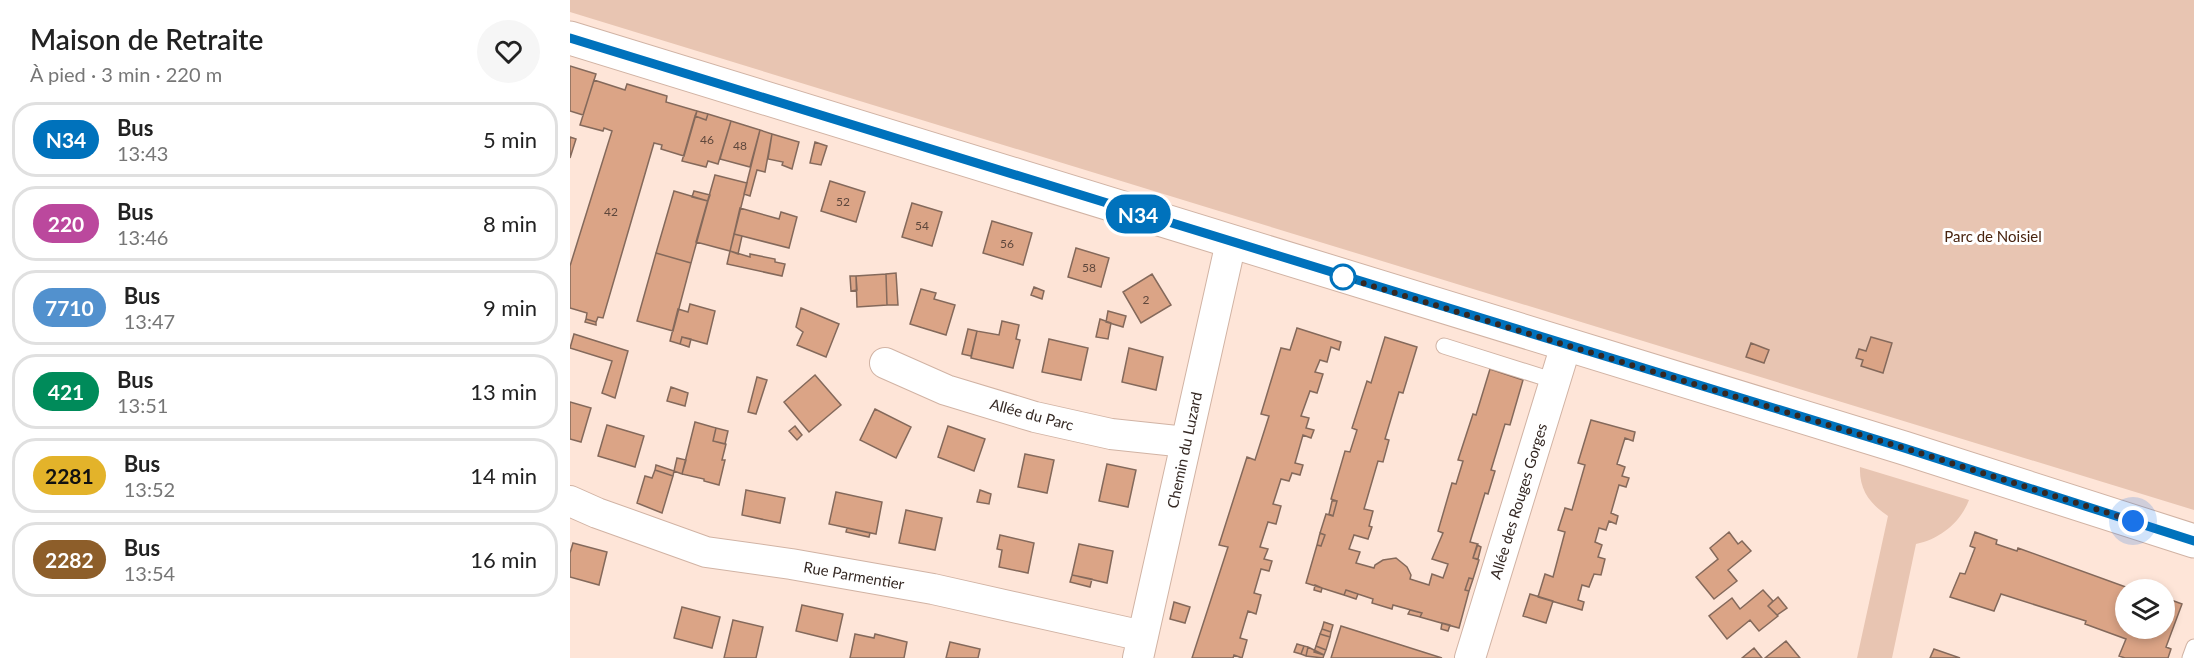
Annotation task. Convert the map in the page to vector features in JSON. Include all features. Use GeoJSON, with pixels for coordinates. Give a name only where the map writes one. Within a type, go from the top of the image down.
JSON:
{"type":"FeatureCollection","features":[{"type":"Feature","properties":{"kind":"main road"},"geometry":{"type":"LineString","coordinates":[[570,38],[2031,487],[2194,541]]}},
{"type":"Feature","properties":{"kind":"street","name":"Chemin du Luzard"},"geometry":{"type":"LineString","coordinates":[[1140,647],[1231,242]]}},
{"type":"Feature","properties":{"kind":"street","name":"Allée des Rouges Gorges"},"geometry":{"type":"LineString","coordinates":[[1470,658],[1566,345]]}},
{"type":"Feature","properties":{"kind":"street","name":"Allée du Parc"},"geometry":{"type":"LineString","coordinates":[[885,363],[946,390],[1035,417],[1111,434],[1186,442]]}},
{"type":"Feature","properties":{"kind":"street","name":"Rue Parmentier"},"geometry":{"type":"LineString","coordinates":[[570,501],[706,552],[791,564],[933,589],[1140,647]]}},
{"type":"Feature","properties":{"kind":"lane"},"geometry":{"type":"LineString","coordinates":[[1444,346],[1555,381]]}},
{"type":"Feature","properties":{"kind":"lane"},"geometry":{"type":"LineString","coordinates":[[2190,658],[2194,647]]}},
{"type":"Feature","properties":{"kind":"green space","name":"Parc de Noisiel"},"geometry":{"type":"Polygon","coordinates":[[[570,0],[2194,0],[2194,510],[570,12],[570,0]]]}},
{"type":"Feature","properties":{"kind":"green space"},"geometry":{"type":"Polygon","coordinates":[[[1860,467],[1969,500],[1955,523],[1948,529],[1925,542],[1916,544],[1892,658],[1857,658],[1888,516],[1867,496],[1861,483],[1860,467]]]}},
{"type":"Feature","properties":{"kind":"building"},"geometry":{"type":"Polygon","coordinates":[[[570,66],[596,74],[583,115],[570,111],[570,66]]]}},
{"type":"Feature","properties":{"kind":"building"},"geometry":{"type":"Polygon","coordinates":[[[594,80],[625,90],[627,84],[667,96],[666,102],[697,111],[684,156],[661,149],[662,145],[654,143],[603,318],[598,317],[596,322],[586,319],[587,313],[570,308],[570,266],[612,131],[580,125],[594,80]]]}},
{"type":"Feature","properties":{"kind":"building"},"geometry":{"type":"Polygon","coordinates":[[[697,111],[708,114],[706,120],[695,116],[697,111]]]}},
{"type":"Feature","properties":{"kind":"building"},"geometry":{"type":"Polygon","coordinates":[[[708,114],[731,121],[718,164],[708,161],[706,167],[682,161],[695,116],[706,120],[708,114]]]}},
{"type":"Feature","properties":{"kind":"building"},"geometry":{"type":"Polygon","coordinates":[[[731,121],[760,130],[750,167],[720,159],[731,121]]]}},
{"type":"Feature","properties":{"kind":"building"},"geometry":{"type":"Polygon","coordinates":[[[760,130],[772,134],[765,172],[757,170],[750,196],[744,194],[760,130]]]}},
{"type":"Feature","properties":{"kind":"building"},"geometry":{"type":"Polygon","coordinates":[[[772,134],[799,142],[792,169],[782,165],[783,162],[768,159],[772,134]]]}},
{"type":"Feature","properties":{"kind":"building"},"geometry":{"type":"Polygon","coordinates":[[[570,137],[576,139],[570,158],[570,137]]]}},
{"type":"Feature","properties":{"kind":"building"},"geometry":{"type":"Polygon","coordinates":[[[815,142],[827,146],[821,165],[810,163],[815,142]]]}},
{"type":"Feature","properties":{"kind":"building"},"geometry":{"type":"Polygon","coordinates":[[[715,175],[747,183],[730,251],[696,242],[715,175]]]}},
{"type":"Feature","properties":{"kind":"building"},"geometry":{"type":"Polygon","coordinates":[[[830,181],[865,192],[856,222],[821,211],[830,181]]]}},
{"type":"Feature","properties":{"kind":"building"},"geometry":{"type":"Polygon","coordinates":[[[674,191],[708,201],[691,263],[656,253],[674,191]]]}},
{"type":"Feature","properties":{"kind":"building"},"geometry":{"type":"Polygon","coordinates":[[[694,191],[710,195],[708,201],[692,197],[694,191]]]}},
{"type":"Feature","properties":{"kind":"building"},"geometry":{"type":"Polygon","coordinates":[[[912,203],[942,212],[932,246],[902,237],[912,203]]]}},
{"type":"Feature","properties":{"kind":"building"},"geometry":{"type":"Polygon","coordinates":[[[740,208],[779,219],[781,212],[797,217],[789,248],[734,234],[740,208]]]}},
{"type":"Feature","properties":{"kind":"building"},"geometry":{"type":"Polygon","coordinates":[[[992,221],[1032,233],[1023,265],[983,253],[992,221]]]}},
{"type":"Feature","properties":{"kind":"building"},"geometry":{"type":"Polygon","coordinates":[[[734,234],[742,236],[738,254],[730,251],[734,234]]]}},
{"type":"Feature","properties":{"kind":"building"},"geometry":{"type":"Polygon","coordinates":[[[1076,248],[1109,258],[1101,287],[1068,277],[1076,248]]]}},
{"type":"Feature","properties":{"kind":"building"},"geometry":{"type":"Polygon","coordinates":[[[730,251],[750,257],[750,254],[775,259],[775,262],[785,264],[782,276],[727,264],[730,251]]]}},
{"type":"Feature","properties":{"kind":"building"},"geometry":{"type":"Polygon","coordinates":[[[656,253],[691,263],[673,331],[637,321],[656,253]]]}},
{"type":"Feature","properties":{"kind":"building"},"geometry":{"type":"Polygon","coordinates":[[[896,273],[898,305],[887,305],[886,274],[896,273]]]}},
{"type":"Feature","properties":{"kind":"building"},"geometry":{"type":"Polygon","coordinates":[[[886,274],[887,305],[857,307],[856,276],[886,274]]]}},
{"type":"Feature","properties":{"kind":"building"},"geometry":{"type":"Polygon","coordinates":[[[1152,274],[1171,305],[1141,323],[1123,292],[1152,274]]]}},
{"type":"Feature","properties":{"kind":"building"},"geometry":{"type":"Polygon","coordinates":[[[850,276],[856,276],[857,290],[851,291],[850,276]]]}},
{"type":"Feature","properties":{"kind":"building"},"geometry":{"type":"Polygon","coordinates":[[[1034,287],[1044,291],[1042,299],[1031,295],[1034,287]]]}},
{"type":"Feature","properties":{"kind":"building"},"geometry":{"type":"Polygon","coordinates":[[[921,289],[936,293],[934,299],[955,305],[946,335],[910,324],[921,289]]]}},
{"type":"Feature","properties":{"kind":"building"},"geometry":{"type":"Polygon","coordinates":[[[690,304],[715,311],[707,344],[682,337],[680,344],[670,341],[678,309],[688,312],[690,304]]]}},
{"type":"Feature","properties":{"kind":"building"},"geometry":{"type":"Polygon","coordinates":[[[801,308],[839,324],[826,357],[797,345],[803,332],[796,327],[801,308]]]}},
{"type":"Feature","properties":{"kind":"building"},"geometry":{"type":"Polygon","coordinates":[[[1108,311],[1126,316],[1123,327],[1106,322],[1108,311]]]}},
{"type":"Feature","properties":{"kind":"building"},"geometry":{"type":"Polygon","coordinates":[[[586,319],[596,322],[596,325],[585,322],[586,319]]]}},
{"type":"Feature","properties":{"kind":"building"},"geometry":{"type":"Polygon","coordinates":[[[1100,319],[1111,323],[1108,339],[1096,337],[1100,319]]]}},
{"type":"Feature","properties":{"kind":"building"},"geometry":{"type":"Polygon","coordinates":[[[1002,321],[1019,325],[1016,339],[1020,340],[1013,368],[971,358],[977,331],[999,335],[1002,321]]]}},
{"type":"Feature","properties":{"kind":"building"},"geometry":{"type":"Polygon","coordinates":[[[1297,328],[1341,342],[1339,350],[1331,347],[1327,362],[1320,360],[1315,372],[1323,374],[1317,393],[1310,391],[1301,416],[1309,418],[1306,428],[1314,430],[1311,438],[1303,435],[1295,463],[1303,465],[1300,475],[1292,473],[1289,481],[1281,479],[1273,504],[1281,506],[1276,524],[1268,522],[1260,547],[1268,549],[1264,559],[1272,561],[1269,571],[1261,569],[1254,593],[1261,595],[1256,614],[1248,611],[1240,638],[1247,640],[1242,658],[1234,655],[1233,658],[1192,658],[1228,547],[1219,545],[1247,457],[1255,460],[1269,416],[1261,414],[1281,348],[1290,350],[1297,328]]]}},
{"type":"Feature","properties":{"kind":"building"},"geometry":{"type":"Polygon","coordinates":[[[968,329],[977,331],[971,356],[962,354],[968,329]]]}},
{"type":"Feature","properties":{"kind":"building"},"geometry":{"type":"Polygon","coordinates":[[[574,334],[628,351],[615,398],[602,393],[612,361],[570,348],[574,334]]]}},
{"type":"Feature","properties":{"kind":"building"},"geometry":{"type":"Polygon","coordinates":[[[682,337],[691,339],[689,347],[680,344],[682,337]]]}},
{"type":"Feature","properties":{"kind":"building"},"geometry":{"type":"Polygon","coordinates":[[[1385,337],[1417,347],[1403,393],[1399,392],[1385,439],[1389,440],[1383,462],[1378,461],[1364,509],[1373,511],[1369,526],[1372,527],[1368,539],[1354,535],[1349,549],[1360,552],[1356,563],[1374,568],[1383,560],[1396,558],[1407,567],[1411,575],[1410,579],[1429,585],[1432,574],[1443,578],[1448,564],[1432,559],[1443,533],[1438,531],[1452,483],[1456,484],[1463,461],[1458,460],[1473,414],[1476,415],[1490,369],[1523,380],[1510,425],[1505,424],[1491,470],[1495,471],[1488,494],[1485,493],[1470,542],[1478,544],[1473,558],[1479,560],[1473,579],[1469,578],[1465,590],[1469,591],[1459,628],[1420,617],[1422,613],[1393,605],[1392,609],[1372,603],[1373,599],[1346,590],[1344,595],[1306,583],[1317,545],[1321,546],[1325,535],[1320,533],[1326,514],[1333,516],[1337,501],[1331,499],[1345,451],[1350,452],[1357,430],[1352,428],[1367,381],[1371,383],[1385,337]]]}},
{"type":"Feature","properties":{"kind":"building"},"geometry":{"type":"Polygon","coordinates":[[[1871,337],[1892,343],[1883,373],[1861,366],[1863,360],[1856,358],[1859,349],[1866,351],[1871,337]]]}},
{"type":"Feature","properties":{"kind":"building"},"geometry":{"type":"Polygon","coordinates":[[[1049,339],[1088,348],[1081,380],[1042,372],[1049,339]]]}},
{"type":"Feature","properties":{"kind":"building"},"geometry":{"type":"Polygon","coordinates":[[[1751,343],[1769,350],[1764,363],[1746,357],[1751,343]]]}},
{"type":"Feature","properties":{"kind":"building"},"geometry":{"type":"Polygon","coordinates":[[[1129,348],[1163,357],[1156,390],[1122,382],[1129,348]]]}},
{"type":"Feature","properties":{"kind":"building"},"geometry":{"type":"Polygon","coordinates":[[[815,375],[841,405],[809,432],[784,402],[815,375]]]}},
{"type":"Feature","properties":{"kind":"building"},"geometry":{"type":"Polygon","coordinates":[[[757,377],[767,380],[756,414],[748,412],[757,377]]]}},
{"type":"Feature","properties":{"kind":"building"},"geometry":{"type":"Polygon","coordinates":[[[671,387],[688,393],[685,406],[667,401],[671,387]]]}},
{"type":"Feature","properties":{"kind":"building"},"geometry":{"type":"Polygon","coordinates":[[[570,402],[591,408],[581,442],[570,439],[570,402]]]}},
{"type":"Feature","properties":{"kind":"building"},"geometry":{"type":"Polygon","coordinates":[[[875,409],[911,427],[896,458],[860,440],[875,409]]]}},
{"type":"Feature","properties":{"kind":"building"},"geometry":{"type":"Polygon","coordinates":[[[1591,420],[1635,432],[1633,441],[1625,438],[1617,464],[1625,467],[1622,476],[1629,478],[1626,487],[1619,485],[1611,513],[1618,516],[1616,524],[1609,521],[1606,530],[1599,528],[1595,542],[1602,545],[1598,557],[1605,559],[1601,575],[1594,574],[1589,587],[1582,585],[1578,600],[1584,602],[1582,610],[1538,597],[1545,574],[1553,577],[1565,532],[1558,530],[1565,508],[1572,510],[1585,465],[1578,463],[1591,420]]]}},
{"type":"Feature","properties":{"kind":"building"},"geometry":{"type":"Polygon","coordinates":[[[695,422],[716,428],[713,441],[726,444],[719,485],[682,474],[695,422]]]}},
{"type":"Feature","properties":{"kind":"building"},"geometry":{"type":"Polygon","coordinates":[[[607,425],[644,436],[635,467],[598,456],[607,425]]]}},
{"type":"Feature","properties":{"kind":"building"},"geometry":{"type":"Polygon","coordinates":[[[795,426],[802,435],[797,440],[789,431],[795,426]]]}},
{"type":"Feature","properties":{"kind":"building"},"geometry":{"type":"Polygon","coordinates":[[[948,426],[985,439],[974,471],[938,457],[948,426]]]}},
{"type":"Feature","properties":{"kind":"building"},"geometry":{"type":"Polygon","coordinates":[[[716,428],[728,431],[725,444],[713,441],[716,428]]]}},
{"type":"Feature","properties":{"kind":"building"},"geometry":{"type":"Polygon","coordinates":[[[1025,454],[1054,460],[1047,493],[1018,487],[1025,454]]]}},
{"type":"Feature","properties":{"kind":"building"},"geometry":{"type":"Polygon","coordinates":[[[677,458],[686,460],[682,474],[674,471],[677,458]]]}},
{"type":"Feature","properties":{"kind":"building"},"geometry":{"type":"Polygon","coordinates":[[[1107,464],[1136,470],[1128,507],[1099,501],[1107,464]]]}},
{"type":"Feature","properties":{"kind":"building"},"geometry":{"type":"Polygon","coordinates":[[[656,465],[674,471],[673,476],[655,470],[656,465]]]}},
{"type":"Feature","properties":{"kind":"building"},"geometry":{"type":"Polygon","coordinates":[[[655,470],[673,476],[662,513],[637,503],[645,476],[652,478],[655,470]]]}},
{"type":"Feature","properties":{"kind":"building"},"geometry":{"type":"Polygon","coordinates":[[[746,490],[785,498],[780,523],[742,515],[746,490]]]}},
{"type":"Feature","properties":{"kind":"building"},"geometry":{"type":"Polygon","coordinates":[[[980,490],[991,494],[989,504],[977,502],[980,490]]]}},
{"type":"Feature","properties":{"kind":"building"},"geometry":{"type":"Polygon","coordinates":[[[836,492],[882,502],[876,534],[829,524],[836,492]]]}},
{"type":"Feature","properties":{"kind":"building"},"geometry":{"type":"Polygon","coordinates":[[[1332,501],[1337,501],[1333,516],[1329,514],[1332,501]]]}},
{"type":"Feature","properties":{"kind":"building"},"geometry":{"type":"Polygon","coordinates":[[[906,510],[942,518],[935,550],[899,543],[906,510]]]}},
{"type":"Feature","properties":{"kind":"building"},"geometry":{"type":"Polygon","coordinates":[[[847,528],[870,533],[869,537],[846,532],[847,528]]]}},
{"type":"Feature","properties":{"kind":"building"},"geometry":{"type":"Polygon","coordinates":[[[1729,532],[1738,544],[1742,541],[1751,551],[1728,570],[1737,581],[1714,599],[1696,577],[1718,559],[1710,548],[1729,532]]]}},
{"type":"Feature","properties":{"kind":"building"},"geometry":{"type":"Polygon","coordinates":[[[1975,532],[1997,540],[1996,544],[2017,551],[2018,548],[2115,583],[2115,635],[2085,624],[2086,621],[2001,594],[1994,611],[1950,597],[1960,573],[1965,574],[1975,548],[1970,546],[1975,532]]]}},
{"type":"Feature","properties":{"kind":"building"},"geometry":{"type":"Polygon","coordinates":[[[1320,533],[1325,535],[1321,546],[1317,545],[1320,533]]]}},
{"type":"Feature","properties":{"kind":"building"},"geometry":{"type":"Polygon","coordinates":[[[1000,535],[1034,543],[1028,573],[999,567],[1002,550],[997,549],[1000,535]]]}},
{"type":"Feature","properties":{"kind":"building"},"geometry":{"type":"Polygon","coordinates":[[[573,543],[607,552],[599,585],[570,577],[570,553],[573,543]]]}},
{"type":"Feature","properties":{"kind":"building"},"geometry":{"type":"Polygon","coordinates":[[[1079,544],[1113,551],[1107,583],[1072,575],[1079,544]]]}},
{"type":"Feature","properties":{"kind":"building"},"geometry":{"type":"Polygon","coordinates":[[[1477,545],[1481,547],[1478,559],[1473,558],[1477,545]]]}},
{"type":"Feature","properties":{"kind":"building"},"geometry":{"type":"Polygon","coordinates":[[[1072,575],[1092,579],[1090,587],[1070,582],[1072,575]]]}},
{"type":"Feature","properties":{"kind":"building"},"geometry":{"type":"Polygon","coordinates":[[[1469,578],[1473,579],[1469,591],[1465,590],[1469,578]]]}},
{"type":"Feature","properties":{"kind":"building"},"geometry":{"type":"Polygon","coordinates":[[[1315,585],[1322,588],[1321,592],[1314,590],[1315,585]]]}},
{"type":"Feature","properties":{"kind":"building"},"geometry":{"type":"Polygon","coordinates":[[[1346,590],[1358,594],[1356,599],[1344,595],[1346,590]]]}},
{"type":"Feature","properties":{"kind":"building"},"geometry":{"type":"Polygon","coordinates":[[[1763,590],[1773,601],[1768,606],[1778,616],[1759,631],[1750,620],[1727,639],[1709,616],[1732,598],[1740,609],[1763,590]]]}},
{"type":"Feature","properties":{"kind":"building"},"geometry":{"type":"Polygon","coordinates":[[[1530,594],[1553,601],[1546,623],[1523,616],[1530,594]]]}},
{"type":"Feature","properties":{"kind":"building"},"geometry":{"type":"Polygon","coordinates":[[[1778,597],[1787,608],[1777,615],[1768,606],[1778,597]]]}},
{"type":"Feature","properties":{"kind":"building"},"geometry":{"type":"Polygon","coordinates":[[[2175,601],[2182,604],[2175,623],[2175,601]]]}},
{"type":"Feature","properties":{"kind":"building"},"geometry":{"type":"Polygon","coordinates":[[[1174,602],[1190,607],[1185,623],[1170,619],[1174,602]]]}},
{"type":"Feature","properties":{"kind":"building"},"geometry":{"type":"Polygon","coordinates":[[[802,605],[843,614],[837,641],[796,631],[802,605]]]}},
{"type":"Feature","properties":{"kind":"building"},"geometry":{"type":"Polygon","coordinates":[[[682,607],[720,617],[712,648],[674,638],[682,607]]]}},
{"type":"Feature","properties":{"kind":"building"},"geometry":{"type":"Polygon","coordinates":[[[1410,610],[1422,613],[1420,617],[1408,614],[1410,610]]]}},
{"type":"Feature","properties":{"kind":"building"},"geometry":{"type":"Polygon","coordinates":[[[733,620],[763,627],[756,658],[724,658],[733,620]]]}},
{"type":"Feature","properties":{"kind":"building"},"geometry":{"type":"Polygon","coordinates":[[[1324,622],[1333,625],[1331,632],[1322,629],[1324,622]]]}},
{"type":"Feature","properties":{"kind":"building"},"geometry":{"type":"Polygon","coordinates":[[[1442,623],[1450,625],[1448,631],[1441,629],[1442,623]]]}},
{"type":"Feature","properties":{"kind":"building"},"geometry":{"type":"Polygon","coordinates":[[[1341,626],[1442,658],[1331,658],[1341,626]]]}},
{"type":"Feature","properties":{"kind":"building"},"geometry":{"type":"Polygon","coordinates":[[[1322,629],[1331,632],[1330,637],[1320,634],[1322,629]]]}},
{"type":"Feature","properties":{"kind":"building"},"geometry":{"type":"Polygon","coordinates":[[[855,634],[874,638],[875,634],[907,642],[904,658],[850,658],[855,634]]]}},
{"type":"Feature","properties":{"kind":"building"},"geometry":{"type":"Polygon","coordinates":[[[1320,634],[1330,637],[1326,650],[1316,646],[1320,634]]]}},
{"type":"Feature","properties":{"kind":"building"},"geometry":{"type":"Polygon","coordinates":[[[2126,639],[2169,639],[2166,647],[2171,649],[2168,658],[2119,656],[2126,639]]]}},
{"type":"Feature","properties":{"kind":"building"},"geometry":{"type":"Polygon","coordinates":[[[1786,641],[1800,658],[1765,658],[1786,641]]]}},
{"type":"Feature","properties":{"kind":"building"},"geometry":{"type":"Polygon","coordinates":[[[950,642],[980,649],[978,658],[946,658],[950,642]]]}},
{"type":"Feature","properties":{"kind":"building"},"geometry":{"type":"Polygon","coordinates":[[[1297,644],[1304,646],[1301,654],[1294,652],[1297,644]]]}},
{"type":"Feature","properties":{"kind":"building"},"geometry":{"type":"Polygon","coordinates":[[[1304,646],[1308,647],[1306,656],[1301,654],[1304,646]]]}},
{"type":"Feature","properties":{"kind":"building"},"geometry":{"type":"Polygon","coordinates":[[[1316,646],[1326,650],[1324,655],[1314,652],[1316,646]]]}},
{"type":"Feature","properties":{"kind":"building"},"geometry":{"type":"Polygon","coordinates":[[[1308,647],[1324,655],[1323,658],[1306,656],[1308,647]]]}},
{"type":"Feature","properties":{"kind":"building"},"geometry":{"type":"Polygon","coordinates":[[[1754,648],[1762,658],[1742,658],[1754,648]]]}},
{"type":"Feature","properties":{"kind":"building"},"geometry":{"type":"Polygon","coordinates":[[[1934,649],[1960,658],[1930,658],[1934,649]]]}},
{"type":"Feature","properties":{"kind":"bus line","name":"N34"},"geometry":{"type":"LineString","coordinates":[[570,38],[2031,487],[2194,541]]}},
{"type":"Feature","properties":{"kind":"route"},"geometry":{"type":"LineString","coordinates":[[1343,277],[2031,487],[2133,521]]}}]}
